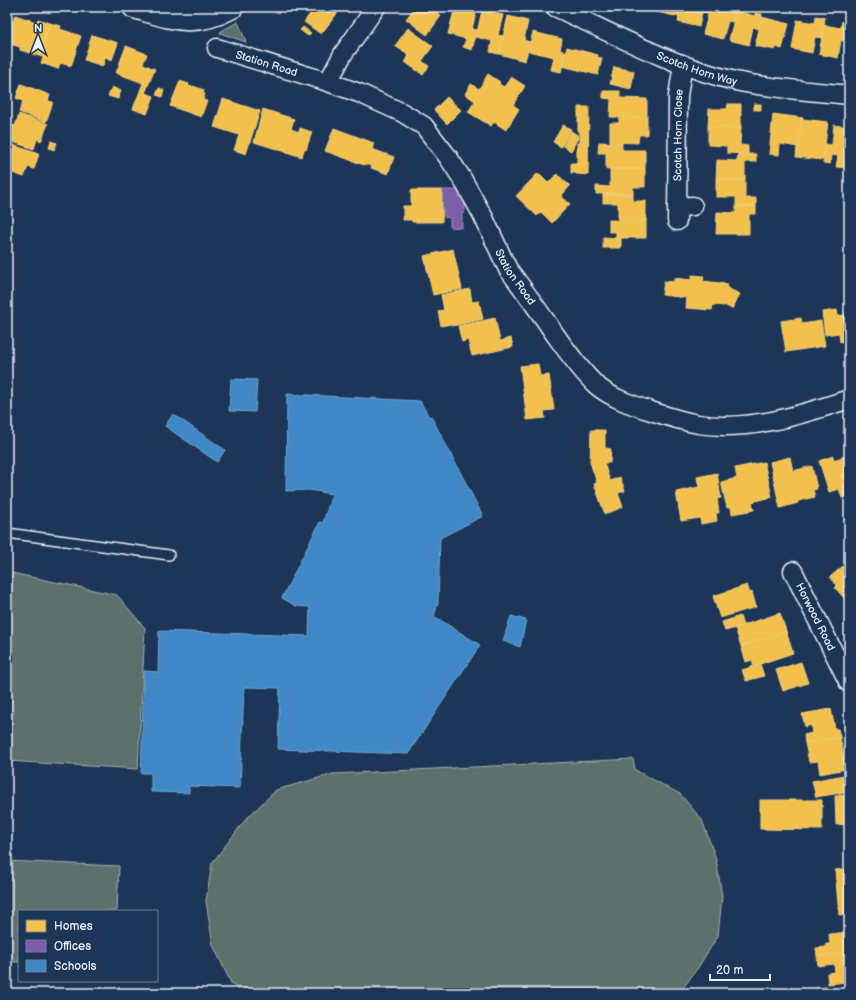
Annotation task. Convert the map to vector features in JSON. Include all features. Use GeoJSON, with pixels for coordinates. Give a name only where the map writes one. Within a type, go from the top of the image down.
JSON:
{"type":"FeatureCollection","features":[{"type":"Feature","properties":{"kind":"street"},"geometry":{"type":"LineString","coordinates":[[134,7],[182,19],[201,19],[223,11]]}},
{"type":"Feature","properties":{"kind":"street"},"geometry":{"type":"LineString","coordinates":[[328,82],[343,54],[376,7]]}},
{"type":"Feature","properties":{"kind":"street","name":"Scotch Horn Way"},"geometry":{"type":"LineString","coordinates":[[556,7],[683,64],[722,77],[740,82],[849,95]]}},
{"type":"Feature","properties":{"kind":"street","name":"Station Road"},"geometry":{"type":"LineString","coordinates":[[217,48],[359,93],[403,113],[428,130],[448,157],[473,198],[508,268],[583,371],[598,386],[617,399],[663,415],[699,424],[717,426],[766,423],[849,399]]}},
{"type":"Feature","properties":{"kind":"street","name":"Scotch Horn Close"},"geometry":{"type":"LineString","coordinates":[[682,211],[678,96],[683,64]]}},
{"type":"Feature","properties":{"kind":"street","name":"Horwood Road"},"geometry":{"type":"LineString","coordinates":[[793,571],[849,683]]}},
{"type":"Feature","properties":{"kind":"lane"},"geometry":{"type":"LineString","coordinates":[[7,533],[169,555]]}},
{"type":"Feature","properties":{"kind":"green space"},"geometry":{"type":"Polygon","coordinates":[[[238,22],[246,42],[220,33],[238,22]]]}},
{"type":"Feature","properties":{"kind":"green space"},"geometry":{"type":"Polygon","coordinates":[[[12,573],[117,595],[145,628],[138,769],[7,761],[7,592],[12,573]]]}},
{"type":"Feature","properties":{"kind":"green space"},"geometry":{"type":"Polygon","coordinates":[[[633,759],[635,770],[680,794],[702,820],[716,859],[722,896],[718,936],[699,966],[683,988],[677,993],[242,993],[231,983],[213,945],[206,901],[212,863],[246,819],[276,790],[333,774],[633,759]]]}},
{"type":"Feature","properties":{"kind":"green space"},"geometry":{"type":"Polygon","coordinates":[[[7,861],[119,866],[117,910],[18,910],[18,962],[7,962],[7,861]]]}},
{"type":"Feature","properties":{"kind":"building: Homes"},"geometry":{"type":"Polygon","coordinates":[[[315,7],[333,7],[339,11],[321,34],[304,22],[315,7]]]}},
{"type":"Feature","properties":{"kind":"building: Homes"},"geometry":{"type":"Polygon","coordinates":[[[415,7],[450,7],[446,12],[441,8],[437,13],[441,16],[427,35],[406,19],[415,7]]]}},
{"type":"Feature","properties":{"kind":"building: Homes"},"geometry":{"type":"Polygon","coordinates":[[[455,7],[465,7],[477,10],[472,29],[477,30],[472,50],[463,47],[466,39],[448,34],[455,7]]]}},
{"type":"Feature","properties":{"kind":"building: Homes"},"geometry":{"type":"Polygon","coordinates":[[[645,7],[681,7],[679,17],[644,9],[645,7]]]}},
{"type":"Feature","properties":{"kind":"building: Homes"},"geometry":{"type":"Polygon","coordinates":[[[681,7],[709,7],[707,13],[702,12],[699,27],[678,22],[681,7]]]}},
{"type":"Feature","properties":{"kind":"building: Homes"},"geometry":{"type":"Polygon","coordinates":[[[710,7],[727,10],[728,7],[737,7],[733,22],[728,21],[723,39],[703,34],[710,7]]]}},
{"type":"Feature","properties":{"kind":"building: Homes"},"geometry":{"type":"Polygon","coordinates":[[[482,10],[503,15],[498,35],[503,36],[499,54],[490,52],[492,41],[476,37],[482,10]]]}},
{"type":"Feature","properties":{"kind":"building: Homes"},"geometry":{"type":"Polygon","coordinates":[[[736,11],[755,16],[755,13],[762,14],[759,29],[753,27],[749,45],[729,40],[736,11]]]}},
{"type":"Feature","properties":{"kind":"building: Homes"},"geometry":{"type":"Polygon","coordinates":[[[7,13],[11,15],[7,28],[7,13]]]}},
{"type":"Feature","properties":{"kind":"building: Homes"},"geometry":{"type":"Polygon","coordinates":[[[15,15],[36,22],[38,19],[50,23],[39,56],[20,50],[20,47],[7,43],[7,38],[15,15]]]}},
{"type":"Feature","properties":{"kind":"building: Homes"},"geometry":{"type":"Polygon","coordinates":[[[508,16],[528,21],[524,40],[530,42],[525,61],[499,54],[508,16]]]}},
{"type":"Feature","properties":{"kind":"building: Homes"},"geometry":{"type":"Polygon","coordinates":[[[816,16],[825,18],[822,38],[815,37],[812,53],[792,49],[797,20],[815,23],[816,16]]]}},
{"type":"Feature","properties":{"kind":"building: Homes"},"geometry":{"type":"Polygon","coordinates":[[[762,17],[789,24],[782,49],[776,47],[775,50],[755,46],[762,17]]]}},
{"type":"Feature","properties":{"kind":"building: Homes"},"geometry":{"type":"Polygon","coordinates":[[[842,21],[849,23],[849,35],[848,42],[841,40],[838,58],[819,54],[824,25],[841,28],[842,21]]]}},
{"type":"Feature","properties":{"kind":"building: Homes"},"geometry":{"type":"Polygon","coordinates":[[[50,23],[61,26],[60,29],[81,36],[71,66],[60,63],[58,69],[41,63],[43,57],[39,56],[50,23]]]}},
{"type":"Feature","properties":{"kind":"building: Homes"},"geometry":{"type":"Polygon","coordinates":[[[303,27],[311,33],[308,36],[300,30],[303,27]]]}},
{"type":"Feature","properties":{"kind":"building: Homes"},"geometry":{"type":"Polygon","coordinates":[[[408,28],[433,46],[422,61],[429,66],[423,75],[405,62],[409,55],[395,46],[408,28]]]}},
{"type":"Feature","properties":{"kind":"building: Homes"},"geometry":{"type":"Polygon","coordinates":[[[533,32],[562,39],[560,50],[566,52],[561,72],[551,70],[554,57],[528,51],[533,32]]]}},
{"type":"Feature","properties":{"kind":"building: Homes"},"geometry":{"type":"Polygon","coordinates":[[[92,35],[118,43],[112,60],[105,57],[103,66],[84,60],[92,35]]]}},
{"type":"Feature","properties":{"kind":"building: Homes"},"geometry":{"type":"Polygon","coordinates":[[[849,35],[849,54],[845,54],[849,35]]]}},
{"type":"Feature","properties":{"kind":"building: Homes"},"geometry":{"type":"Polygon","coordinates":[[[126,46],[147,54],[143,64],[155,69],[145,93],[154,96],[147,114],[133,109],[143,83],[116,73],[126,46]]]}},
{"type":"Feature","properties":{"kind":"building: Homes"},"geometry":{"type":"Polygon","coordinates":[[[567,47],[598,55],[597,57],[602,58],[598,75],[562,66],[567,47]]]}},
{"type":"Feature","properties":{"kind":"building: Homes"},"geometry":{"type":"Polygon","coordinates":[[[614,67],[634,71],[631,89],[610,84],[614,67]]]}},
{"type":"Feature","properties":{"kind":"building: Homes"},"geometry":{"type":"Polygon","coordinates":[[[488,74],[500,82],[499,84],[504,87],[511,77],[525,86],[513,105],[519,109],[506,130],[494,122],[491,126],[468,112],[475,101],[465,94],[471,84],[479,89],[488,74]]]}},
{"type":"Feature","properties":{"kind":"building: Homes"},"geometry":{"type":"Polygon","coordinates":[[[180,81],[189,84],[188,86],[193,86],[204,90],[203,93],[205,94],[203,100],[207,101],[201,117],[170,106],[180,81]]]}},
{"type":"Feature","properties":{"kind":"building: Homes"},"geometry":{"type":"Polygon","coordinates":[[[21,84],[50,95],[48,101],[53,102],[46,122],[19,112],[23,101],[16,98],[21,84]]]}},
{"type":"Feature","properties":{"kind":"building: Homes"},"geometry":{"type":"Polygon","coordinates":[[[112,87],[121,91],[118,99],[108,96],[112,87]]]}},
{"type":"Feature","properties":{"kind":"building: Homes"},"geometry":{"type":"Polygon","coordinates":[[[159,88],[164,90],[162,97],[156,95],[159,88]]]}},
{"type":"Feature","properties":{"kind":"building: Homes"},"geometry":{"type":"Polygon","coordinates":[[[603,91],[620,91],[620,98],[647,99],[647,118],[610,117],[611,99],[603,98],[603,91]]]}},
{"type":"Feature","properties":{"kind":"building: Homes"},"geometry":{"type":"Polygon","coordinates":[[[447,97],[461,110],[447,124],[434,110],[447,97]]]}},
{"type":"Feature","properties":{"kind":"building: Homes"},"geometry":{"type":"Polygon","coordinates":[[[223,99],[260,111],[246,154],[234,150],[239,135],[214,127],[223,99]]]}},
{"type":"Feature","properties":{"kind":"building: Homes"},"geometry":{"type":"Polygon","coordinates":[[[728,104],[741,104],[741,128],[708,127],[709,109],[727,109],[728,104]]]}},
{"type":"Feature","properties":{"kind":"building: Homes"},"geometry":{"type":"Polygon","coordinates":[[[754,104],[761,104],[761,110],[754,110],[754,104]]]}},
{"type":"Feature","properties":{"kind":"building: Homes"},"geometry":{"type":"Polygon","coordinates":[[[578,107],[589,107],[588,175],[571,173],[571,163],[577,163],[577,143],[580,143],[580,132],[578,132],[578,107]]]}},
{"type":"Feature","properties":{"kind":"building: Homes"},"geometry":{"type":"Polygon","coordinates":[[[263,109],[294,119],[291,129],[299,132],[300,128],[312,132],[302,157],[254,142],[263,109]]]}},
{"type":"Feature","properties":{"kind":"building: Homes"},"geometry":{"type":"Polygon","coordinates":[[[19,114],[48,124],[41,141],[37,139],[34,149],[7,140],[7,129],[9,124],[15,126],[19,114]]]}},
{"type":"Feature","properties":{"kind":"building: Homes"},"geometry":{"type":"Polygon","coordinates":[[[773,114],[803,118],[799,147],[780,144],[779,155],[769,154],[773,114]]]}},
{"type":"Feature","properties":{"kind":"building: Homes"},"geometry":{"type":"Polygon","coordinates":[[[619,117],[647,118],[647,135],[639,135],[638,143],[610,142],[610,123],[619,123],[619,117]]]}},
{"type":"Feature","properties":{"kind":"building: Homes"},"geometry":{"type":"Polygon","coordinates":[[[802,119],[828,122],[823,160],[796,157],[797,146],[799,147],[802,119]]]}},
{"type":"Feature","properties":{"kind":"building: Homes"},"geometry":{"type":"Polygon","coordinates":[[[563,125],[571,129],[561,147],[553,142],[563,125]]]}},
{"type":"Feature","properties":{"kind":"building: Homes"},"geometry":{"type":"Polygon","coordinates":[[[834,125],[849,127],[849,168],[836,167],[838,156],[831,155],[830,164],[823,163],[825,144],[832,145],[834,125]]]}},
{"type":"Feature","properties":{"kind":"building: Homes"},"geometry":{"type":"Polygon","coordinates":[[[708,127],[741,128],[740,145],[748,146],[748,154],[727,153],[727,146],[708,145],[708,127]]]}},
{"type":"Feature","properties":{"kind":"building: Homes"},"geometry":{"type":"Polygon","coordinates":[[[334,128],[374,143],[372,149],[394,157],[388,174],[371,168],[372,166],[364,165],[325,151],[334,128]]]}},
{"type":"Feature","properties":{"kind":"building: Homes"},"geometry":{"type":"Polygon","coordinates":[[[571,131],[579,136],[571,151],[563,146],[571,131]]]}},
{"type":"Feature","properties":{"kind":"building: Homes"},"geometry":{"type":"Polygon","coordinates":[[[51,141],[57,143],[54,150],[49,148],[51,141]]]}},
{"type":"Feature","properties":{"kind":"building: Homes"},"geometry":{"type":"Polygon","coordinates":[[[599,142],[622,143],[622,150],[645,150],[645,169],[606,169],[606,153],[598,153],[599,142]]]}},
{"type":"Feature","properties":{"kind":"building: Homes"},"geometry":{"type":"Polygon","coordinates":[[[7,143],[39,154],[34,169],[28,167],[24,177],[7,171],[7,143]]]}},
{"type":"Feature","properties":{"kind":"building: Homes"},"geometry":{"type":"Polygon","coordinates":[[[738,154],[756,154],[756,162],[745,162],[745,180],[716,179],[717,160],[737,161],[738,154]]]}},
{"type":"Feature","properties":{"kind":"building: Homes"},"geometry":{"type":"Polygon","coordinates":[[[610,169],[645,169],[645,187],[633,187],[633,194],[596,194],[596,186],[610,187],[610,169]]]}},
{"type":"Feature","properties":{"kind":"building: Homes"},"geometry":{"type":"Polygon","coordinates":[[[538,173],[548,183],[557,174],[570,186],[561,196],[570,204],[552,223],[541,212],[537,216],[516,196],[538,173]]]}},
{"type":"Feature","properties":{"kind":"building: Homes"},"geometry":{"type":"Polygon","coordinates":[[[716,179],[745,180],[745,198],[756,198],[756,206],[736,206],[736,197],[716,197],[716,179]]]}},
{"type":"Feature","properties":{"kind":"building: Homes"},"geometry":{"type":"Polygon","coordinates":[[[411,190],[443,190],[442,222],[412,222],[412,220],[403,220],[403,206],[411,206],[411,190]]]}},
{"type":"Feature","properties":{"kind":"building: Homes"},"geometry":{"type":"Polygon","coordinates":[[[603,194],[633,194],[633,201],[646,201],[646,221],[618,220],[618,203],[603,203],[603,194]]]}},
{"type":"Feature","properties":{"kind":"building: Homes"},"geometry":{"type":"Polygon","coordinates":[[[736,206],[756,206],[756,214],[749,214],[749,234],[716,234],[717,212],[736,213],[736,206]]]}},
{"type":"Feature","properties":{"kind":"building: Homes"},"geometry":{"type":"Polygon","coordinates":[[[609,220],[646,221],[646,238],[616,238],[616,232],[609,232],[609,220]]]}},
{"type":"Feature","properties":{"kind":"building: Homes"},"geometry":{"type":"Polygon","coordinates":[[[603,237],[621,238],[621,248],[603,248],[603,237]]]}},
{"type":"Feature","properties":{"kind":"building: Homes"},"geometry":{"type":"Polygon","coordinates":[[[453,249],[462,289],[433,295],[424,256],[453,249]]]}},
{"type":"Feature","properties":{"kind":"building: Homes"},"geometry":{"type":"Polygon","coordinates":[[[692,275],[704,276],[703,281],[728,284],[727,288],[740,294],[732,309],[724,305],[713,305],[712,310],[686,308],[687,298],[662,295],[664,281],[674,282],[674,278],[692,280],[692,275]]]}},
{"type":"Feature","properties":{"kind":"building: Homes"},"geometry":{"type":"Polygon","coordinates":[[[470,289],[472,302],[479,301],[483,319],[452,326],[451,324],[441,326],[438,311],[444,310],[441,295],[470,289]]]}},
{"type":"Feature","properties":{"kind":"building: Homes"},"geometry":{"type":"Polygon","coordinates":[[[837,310],[838,316],[849,314],[849,340],[840,342],[839,333],[825,335],[822,312],[837,310]]]}},
{"type":"Feature","properties":{"kind":"building: Homes"},"geometry":{"type":"Polygon","coordinates":[[[495,318],[500,341],[511,338],[513,347],[472,356],[468,340],[462,342],[458,326],[495,318]]]}},
{"type":"Feature","properties":{"kind":"building: Homes"},"geometry":{"type":"Polygon","coordinates":[[[801,318],[802,324],[821,321],[825,346],[786,352],[781,321],[801,318]]]}},
{"type":"Feature","properties":{"kind":"building: Homes"},"geometry":{"type":"Polygon","coordinates":[[[538,364],[540,376],[549,375],[554,410],[544,411],[545,418],[527,420],[520,366],[538,364]]]}},
{"type":"Feature","properties":{"kind":"building: Homes"},"geometry":{"type":"Polygon","coordinates":[[[591,430],[605,430],[605,448],[611,449],[610,463],[604,463],[610,481],[620,477],[625,491],[618,493],[623,507],[605,514],[594,484],[597,483],[590,462],[591,430]]]}},
{"type":"Feature","properties":{"kind":"building: Homes"},"geometry":{"type":"Polygon","coordinates":[[[833,456],[834,460],[845,456],[847,460],[849,459],[849,495],[842,498],[839,489],[829,492],[819,461],[833,456]]]}},
{"type":"Feature","properties":{"kind":"building: Homes"},"geometry":{"type":"Polygon","coordinates":[[[790,457],[793,471],[812,466],[817,489],[813,490],[815,497],[798,501],[798,503],[780,508],[770,462],[790,457]]]}},
{"type":"Feature","properties":{"kind":"building: Homes"},"geometry":{"type":"Polygon","coordinates":[[[764,462],[772,497],[752,502],[754,510],[732,514],[731,507],[727,508],[721,482],[737,478],[735,468],[764,462]]]}},
{"type":"Feature","properties":{"kind":"building: Homes"},"geometry":{"type":"Polygon","coordinates":[[[717,473],[721,498],[717,499],[719,513],[716,513],[717,521],[701,524],[700,518],[681,521],[676,492],[699,487],[697,477],[717,473]]]}},
{"type":"Feature","properties":{"kind":"building: Homes"},"geometry":{"type":"Polygon","coordinates":[[[849,561],[849,600],[846,600],[835,588],[837,586],[830,577],[849,561]]]}},
{"type":"Feature","properties":{"kind":"building: Homes"},"geometry":{"type":"Polygon","coordinates":[[[747,585],[750,593],[752,592],[756,607],[720,618],[713,596],[747,585]]]}},
{"type":"Feature","properties":{"kind":"building: Homes"},"geometry":{"type":"Polygon","coordinates":[[[780,613],[786,631],[741,646],[735,628],[780,613]]]}},
{"type":"Feature","properties":{"kind":"building: Homes"},"geometry":{"type":"Polygon","coordinates":[[[740,616],[743,626],[725,631],[722,622],[740,616]]]}},
{"type":"Feature","properties":{"kind":"building: Homes"},"geometry":{"type":"Polygon","coordinates":[[[786,631],[793,653],[754,666],[752,660],[746,662],[741,646],[786,631]]]}},
{"type":"Feature","properties":{"kind":"building: Homes"},"geometry":{"type":"Polygon","coordinates":[[[801,662],[808,683],[783,691],[776,670],[801,662]]]}},
{"type":"Feature","properties":{"kind":"building: Homes"},"geometry":{"type":"Polygon","coordinates":[[[760,664],[764,676],[746,681],[742,670],[760,664]]]}},
{"type":"Feature","properties":{"kind":"building: Homes"},"geometry":{"type":"Polygon","coordinates":[[[831,709],[835,729],[838,729],[840,737],[805,743],[804,735],[812,733],[811,725],[805,727],[802,714],[831,709]]]}},
{"type":"Feature","properties":{"kind":"building: Homes"},"geometry":{"type":"Polygon","coordinates":[[[840,737],[846,769],[820,774],[818,761],[809,762],[805,743],[840,737]]]}},
{"type":"Feature","properties":{"kind":"building: Homes"},"geometry":{"type":"Polygon","coordinates":[[[844,775],[847,792],[816,797],[812,781],[844,775]]]}},
{"type":"Feature","properties":{"kind":"building: Homes"},"geometry":{"type":"Polygon","coordinates":[[[849,795],[849,824],[836,825],[835,796],[849,795]]]}},
{"type":"Feature","properties":{"kind":"building: Homes"},"geometry":{"type":"Polygon","coordinates":[[[760,800],[822,800],[822,830],[760,829],[760,800]]]}},
{"type":"Feature","properties":{"kind":"building: Homes"},"geometry":{"type":"Polygon","coordinates":[[[849,861],[849,914],[839,915],[835,870],[847,869],[847,862],[849,861]]]}},
{"type":"Feature","properties":{"kind":"building: Homes"},"geometry":{"type":"Polygon","coordinates":[[[849,932],[849,953],[817,956],[816,948],[826,947],[826,944],[830,944],[829,934],[849,932]]]}},
{"type":"Feature","properties":{"kind":"building: Homes"},"geometry":{"type":"Polygon","coordinates":[[[849,953],[849,974],[846,974],[846,982],[828,984],[827,973],[835,972],[834,964],[818,966],[817,956],[849,953]]]}},
{"type":"Feature","properties":{"kind":"building: Homes"},"geometry":{"type":"Polygon","coordinates":[[[828,987],[828,993],[817,993],[817,988],[828,987]]]}},
{"type":"Feature","properties":{"kind":"building: Offices"},"geometry":{"type":"Polygon","coordinates":[[[443,190],[465,190],[465,210],[464,213],[462,213],[462,228],[450,227],[450,218],[444,217],[444,210],[442,210],[443,190]]]}},
{"type":"Feature","properties":{"kind":"building: Schools"},"geometry":{"type":"Polygon","coordinates":[[[231,379],[257,380],[255,412],[229,411],[231,379]]]}},
{"type":"Feature","properties":{"kind":"building: Schools"},"geometry":{"type":"Polygon","coordinates":[[[287,394],[420,401],[429,417],[431,416],[483,516],[440,538],[438,603],[434,616],[480,645],[408,754],[278,749],[280,688],[244,687],[240,788],[189,786],[189,793],[151,792],[151,773],[141,773],[144,671],[158,672],[159,631],[309,636],[310,607],[296,606],[282,598],[320,522],[323,523],[332,494],[309,490],[286,491],[287,394]]]}},
{"type":"Feature","properties":{"kind":"building: Schools"},"geometry":{"type":"Polygon","coordinates":[[[173,414],[225,450],[217,462],[165,426],[173,414]]]}},
{"type":"Feature","properties":{"kind":"building: Schools"},"geometry":{"type":"Polygon","coordinates":[[[511,616],[526,620],[520,647],[503,641],[511,616]]]}}]}
